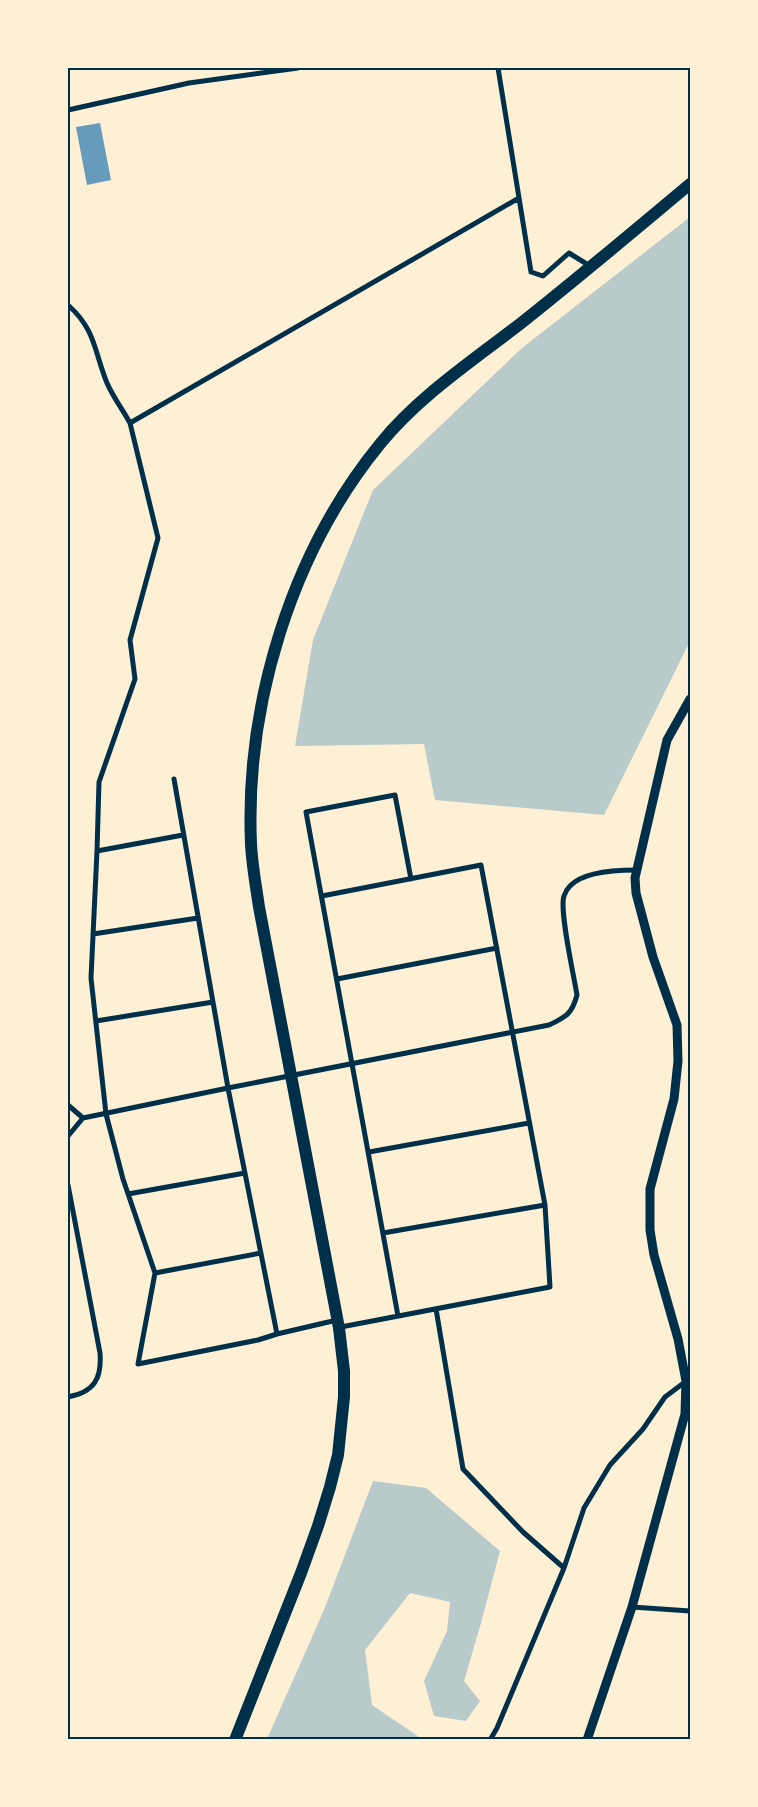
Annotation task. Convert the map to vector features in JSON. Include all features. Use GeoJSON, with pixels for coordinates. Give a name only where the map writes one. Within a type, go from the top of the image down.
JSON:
{"type":"FeatureCollection","features":[{"type":"Feature","properties":{"kind":"highway"},"geometry":{"type":"LineString","coordinates":[[235,1740],[301,1573],[330,1487],[338,1455],[344,1397],[344,1371],[338,1324],[259,907],[251,845],[252,791],[258,729],[268,674],[281,624],[321,534],[348,488],[380,444],[413,409],[592,267],[690,184]]}},
{"type":"Feature","properties":{"kind":"street"},"geometry":{"type":"LineString","coordinates":[[68,110],[189,83],[298,68]]}},
{"type":"Feature","properties":{"kind":"street"},"geometry":{"type":"LineString","coordinates":[[498,68],[531,272],[543,276],[569,253],[592,267]]}},
{"type":"Feature","properties":{"kind":"street"},"geometry":{"type":"LineString","coordinates":[[130,423],[519,198]]}},
{"type":"Feature","properties":{"kind":"street"},"geometry":{"type":"LineString","coordinates":[[68,305],[92,336],[108,383],[130,423],[158,538],[130,640],[135,679],[99,782],[91,978],[106,1114],[128,1194],[155,1273],[138,1364],[258,1340],[277,1334],[436,1310],[550,1287],[545,1205],[481,865],[322,896]]}},
{"type":"Feature","properties":{"kind":"street"},"geometry":{"type":"LineString","coordinates":[[587,1740],[632,1607],[685,1414],[686,1382],[678,1339],[654,1255],[650,1230],[650,1189],[674,1100],[678,1061],[677,1025],[653,957],[636,893],[636,870],[667,740],[690,699]]}},
{"type":"Feature","properties":{"kind":"street"},"geometry":{"type":"LineString","coordinates":[[174,779],[228,1088],[277,1334]]}},
{"type":"Feature","properties":{"kind":"street"},"geometry":{"type":"LineString","coordinates":[[398,1316],[306,812],[395,795],[411,879]]}},
{"type":"Feature","properties":{"kind":"street"},"geometry":{"type":"LineString","coordinates":[[97,851],[184,835]]}},
{"type":"Feature","properties":{"kind":"street"},"geometry":{"type":"LineString","coordinates":[[68,1136],[84,1118],[549,1025],[566,1017],[574,1007],[577,995],[563,912],[564,896],[569,887],[578,880],[613,870],[636,870]]}},
{"type":"Feature","properties":{"kind":"street"},"geometry":{"type":"LineString","coordinates":[[93,934],[198,918]]}},
{"type":"Feature","properties":{"kind":"street"},"geometry":{"type":"LineString","coordinates":[[337,979],[497,948]]}},
{"type":"Feature","properties":{"kind":"street"},"geometry":{"type":"LineString","coordinates":[[96,1021],[213,1002]]}},
{"type":"Feature","properties":{"kind":"street"},"geometry":{"type":"LineString","coordinates":[[68,1105],[84,1118]]}},
{"type":"Feature","properties":{"kind":"street"},"geometry":{"type":"LineString","coordinates":[[369,1152],[530,1123]]}},
{"type":"Feature","properties":{"kind":"street"},"geometry":{"type":"LineString","coordinates":[[128,1194],[245,1173]]}},
{"type":"Feature","properties":{"kind":"street"},"geometry":{"type":"LineString","coordinates":[[68,1184],[100,1354],[101,1369],[94,1386],[79,1395],[68,1397]]}},
{"type":"Feature","properties":{"kind":"street"},"geometry":{"type":"LineString","coordinates":[[383,1233],[545,1205]]}},
{"type":"Feature","properties":{"kind":"street"},"geometry":{"type":"LineString","coordinates":[[155,1273],[261,1253]]}},
{"type":"Feature","properties":{"kind":"street"},"geometry":{"type":"LineString","coordinates":[[436,1310],[463,1469],[523,1532],[564,1568]]}},
{"type":"Feature","properties":{"kind":"street"},"geometry":{"type":"LineString","coordinates":[[490,1740],[497,1728],[564,1568],[584,1508],[610,1465],[642,1429],[665,1397],[686,1382]]}},
{"type":"Feature","properties":{"kind":"street"},"geometry":{"type":"LineString","coordinates":[[632,1607],[690,1611]]}},
{"type":"Feature","properties":{"kind":"shaded area"},"geometry":{"type":"Polygon","coordinates":[[[690,217],[690,641],[604,815],[435,800],[424,744],[295,746],[313,640],[373,490],[522,348],[690,217]]]}},
{"type":"Feature","properties":{"kind":"shaded area"},"geometry":{"type":"Polygon","coordinates":[[[373,1481],[426,1488],[500,1551],[464,1681],[480,1701],[466,1721],[434,1716],[424,1681],[447,1631],[450,1602],[410,1593],[365,1650],[372,1705],[422,1739],[267,1739],[324,1610],[373,1481]]]}},
{"type":"Feature","properties":{"kind":"water"},"geometry":{"type":"Polygon","coordinates":[[[100,123],[111,180],[87,185],[76,127],[100,123]]]}}]}
